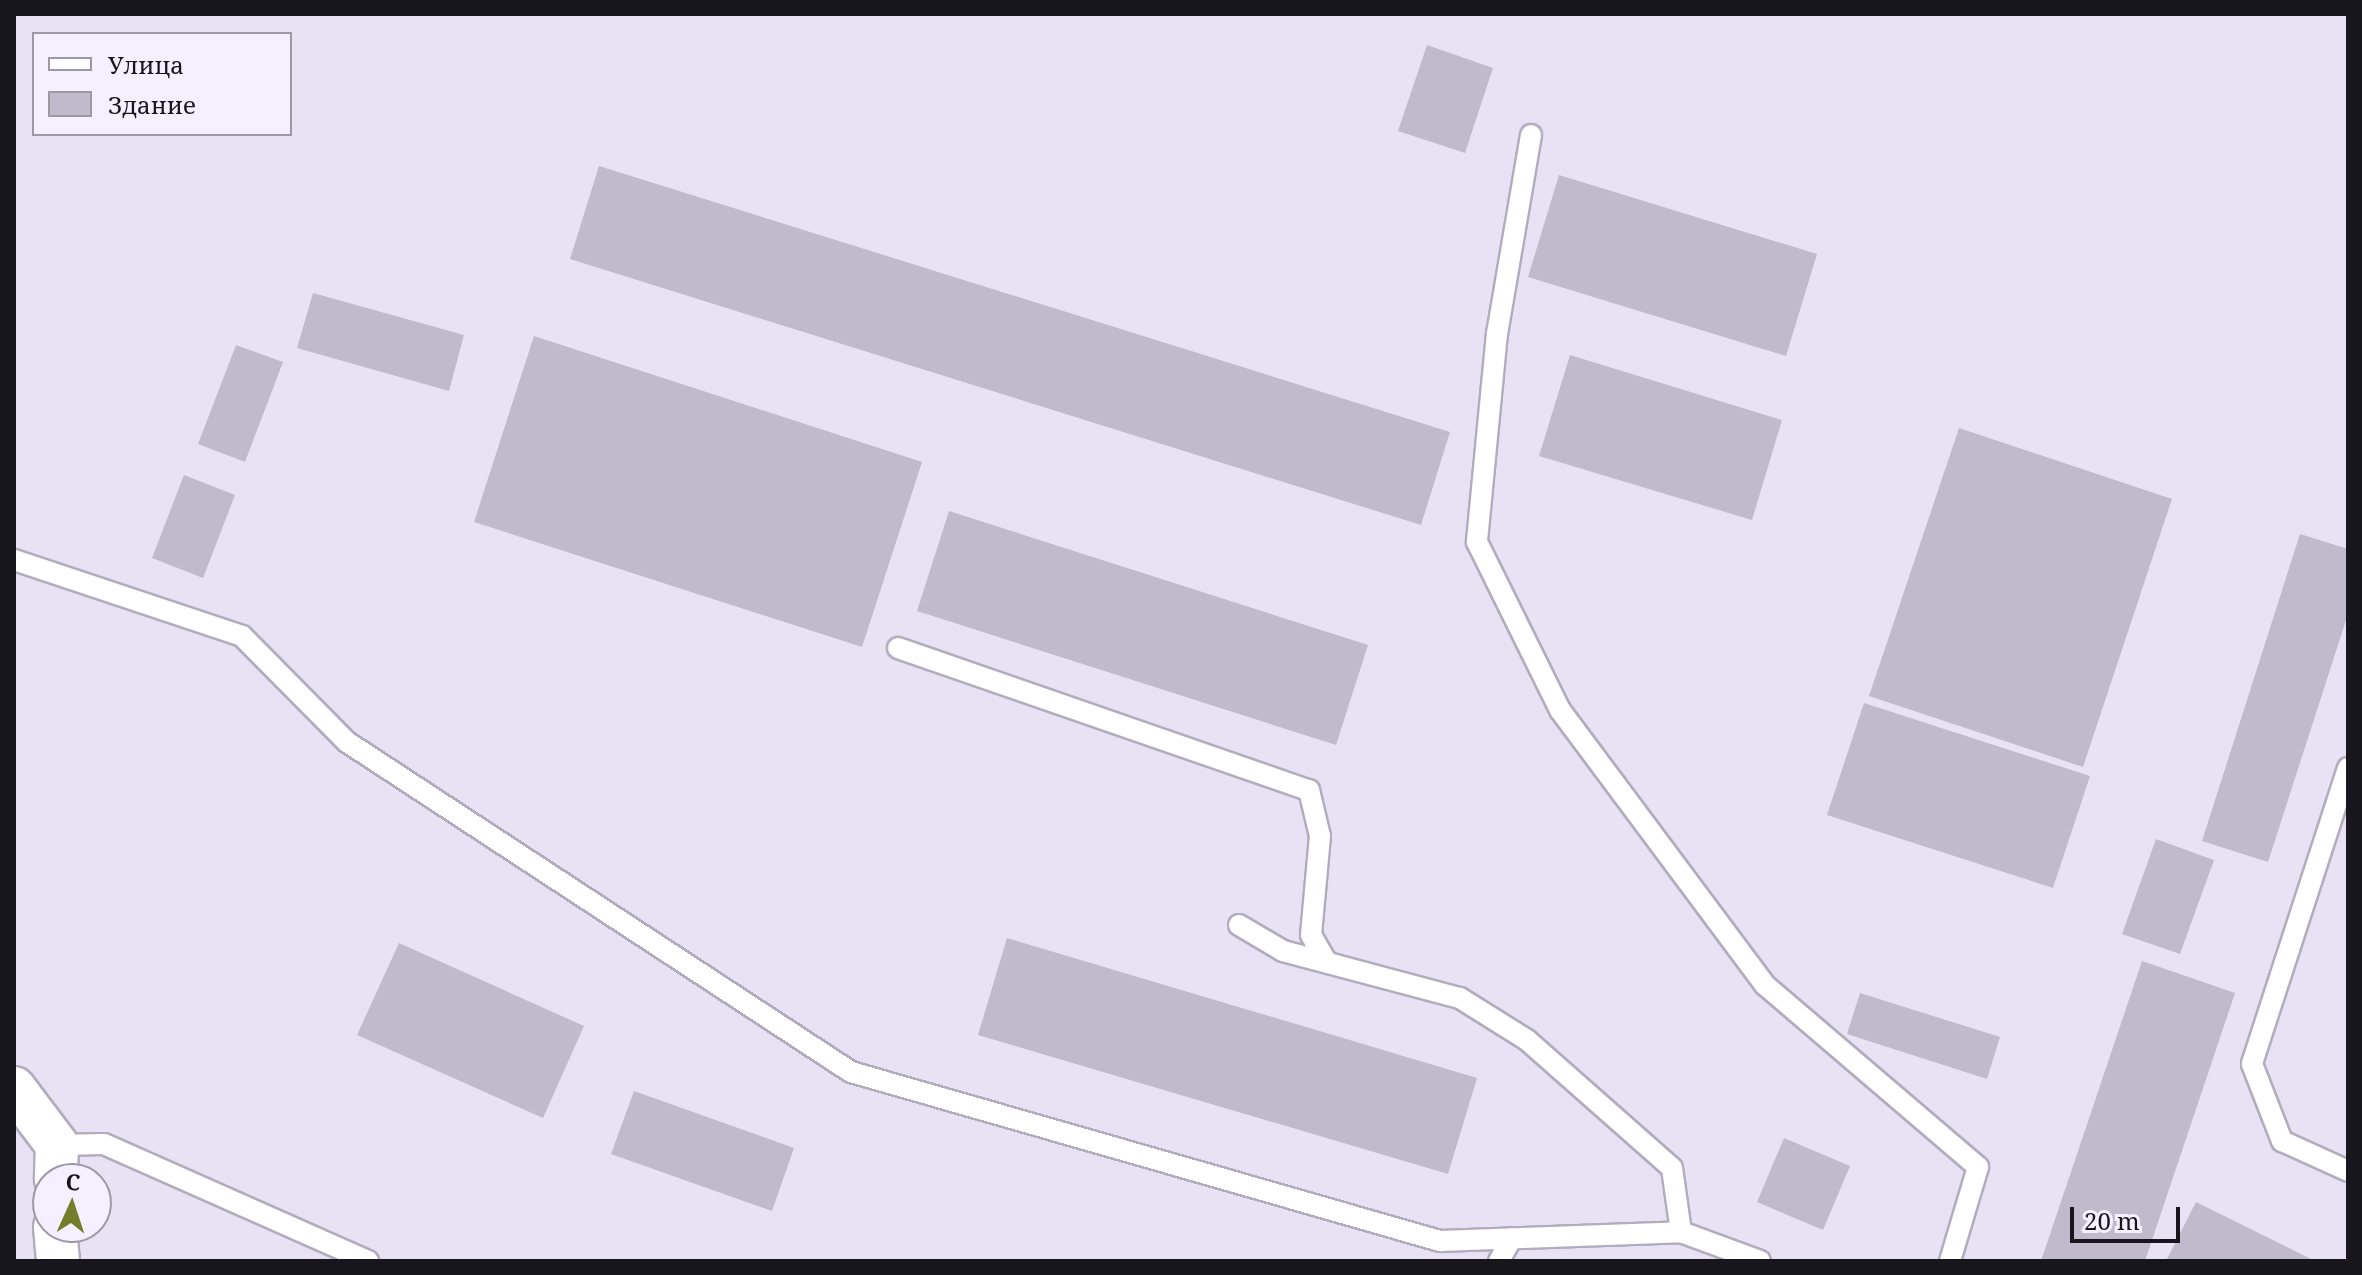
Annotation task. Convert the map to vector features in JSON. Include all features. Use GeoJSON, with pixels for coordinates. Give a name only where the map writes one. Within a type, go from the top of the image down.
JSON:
{"type":"FeatureCollection","features":[{"type":"Feature","properties":{"kind":"street"},"geometry":{"type":"LineString","coordinates":[[14,1088],[56,1162]]}},
{"type":"Feature","properties":{"kind":"lane"},"geometry":{"type":"LineString","coordinates":[[1531,135],[1497,333],[1477,542],[1560,710],[1765,985],[1978,1167],[1950,1261]]}},
{"type":"Feature","properties":{"kind":"lane"},"geometry":{"type":"LineString","coordinates":[[14,560],[242,636],[347,742],[851,1072],[1440,1241],[1681,1232],[1760,1261]]}},
{"type":"Feature","properties":{"kind":"lane"},"geometry":{"type":"LineString","coordinates":[[898,648],[1309,790],[1320,836],[1311,935],[1327,963]]}},
{"type":"Feature","properties":{"kind":"lane"},"geometry":{"type":"LineString","coordinates":[[2348,768],[2252,1064],[2282,1141],[2348,1171]]}},
{"type":"Feature","properties":{"kind":"lane"},"geometry":{"type":"LineString","coordinates":[[1239,925],[1283,951],[1460,998],[1527,1040],[1672,1168],[1681,1232]]}},
{"type":"Feature","properties":{"kind":"lane"},"geometry":{"type":"LineString","coordinates":[[56,1162],[104,1144],[368,1261]]}},
{"type":"Feature","properties":{"kind":"lane"},"geometry":{"type":"LineString","coordinates":[[1499,1261],[1512,1238]]}},
{"type":"Feature","properties":{"kind":"building"},"geometry":{"type":"Polygon","coordinates":[[[1427,45],[1493,68],[1465,153],[1398,131],[1427,45]]]}},
{"type":"Feature","properties":{"kind":"building"},"geometry":{"type":"Polygon","coordinates":[[[599,166],[1450,432],[1421,525],[570,259],[599,166]]]}},
{"type":"Feature","properties":{"kind":"building"},"geometry":{"type":"Polygon","coordinates":[[[1559,175],[1817,254],[1786,356],[1528,277],[1559,175]]]}},
{"type":"Feature","properties":{"kind":"building"},"geometry":{"type":"Polygon","coordinates":[[[313,293],[464,335],[449,391],[297,348],[313,293]]]}},
{"type":"Feature","properties":{"kind":"building"},"geometry":{"type":"Polygon","coordinates":[[[534,336],[922,462],[862,647],[474,522],[534,336]]]}},
{"type":"Feature","properties":{"kind":"building"},"geometry":{"type":"Polygon","coordinates":[[[236,345],[283,362],[245,462],[198,444],[236,345]]]}},
{"type":"Feature","properties":{"kind":"building"},"geometry":{"type":"Polygon","coordinates":[[[1570,355],[1782,420],[1752,520],[1539,456],[1570,355]]]}},
{"type":"Feature","properties":{"kind":"building"},"geometry":{"type":"Polygon","coordinates":[[[1959,428],[2172,499],[2083,767],[1869,696],[1959,428]]]}},
{"type":"Feature","properties":{"kind":"building"},"geometry":{"type":"Polygon","coordinates":[[[184,475],[235,495],[203,578],[152,558],[184,475]]]}},
{"type":"Feature","properties":{"kind":"building"},"geometry":{"type":"Polygon","coordinates":[[[949,511],[1368,645],[1336,745],[917,611],[949,511]]]}},
{"type":"Feature","properties":{"kind":"building"},"geometry":{"type":"Polygon","coordinates":[[[2300,534],[2348,549],[2348,614],[2268,862],[2202,841],[2300,534]]]}},
{"type":"Feature","properties":{"kind":"building"},"geometry":{"type":"Polygon","coordinates":[[[1864,703],[2090,776],[2053,888],[1827,815],[1864,703]]]}},
{"type":"Feature","properties":{"kind":"building"},"geometry":{"type":"Polygon","coordinates":[[[2156,839],[2214,860],[2180,954],[2122,934],[2156,839]]]}},
{"type":"Feature","properties":{"kind":"building"},"geometry":{"type":"Polygon","coordinates":[[[1007,938],[1477,1078],[1448,1174],[978,1035],[1007,938]]]}},
{"type":"Feature","properties":{"kind":"building"},"geometry":{"type":"Polygon","coordinates":[[[399,943],[584,1026],[543,1118],[357,1035],[399,943]]]}},
{"type":"Feature","properties":{"kind":"building"},"geometry":{"type":"Polygon","coordinates":[[[2142,961],[2235,993],[2145,1261],[2041,1261],[2142,961]]]}},
{"type":"Feature","properties":{"kind":"building"},"geometry":{"type":"Polygon","coordinates":[[[1860,993],[2000,1037],[1987,1079],[1847,1034],[1860,993]]]}},
{"type":"Feature","properties":{"kind":"building"},"geometry":{"type":"Polygon","coordinates":[[[634,1091],[794,1148],[772,1211],[611,1154],[634,1091]]]}},
{"type":"Feature","properties":{"kind":"building"},"geometry":{"type":"Polygon","coordinates":[[[1784,1138],[1850,1166],[1823,1230],[1757,1202],[1784,1138]]]}},
{"type":"Feature","properties":{"kind":"building"},"geometry":{"type":"Polygon","coordinates":[[[2196,1202],[2315,1261],[2166,1261],[2196,1202]]]}}]}
